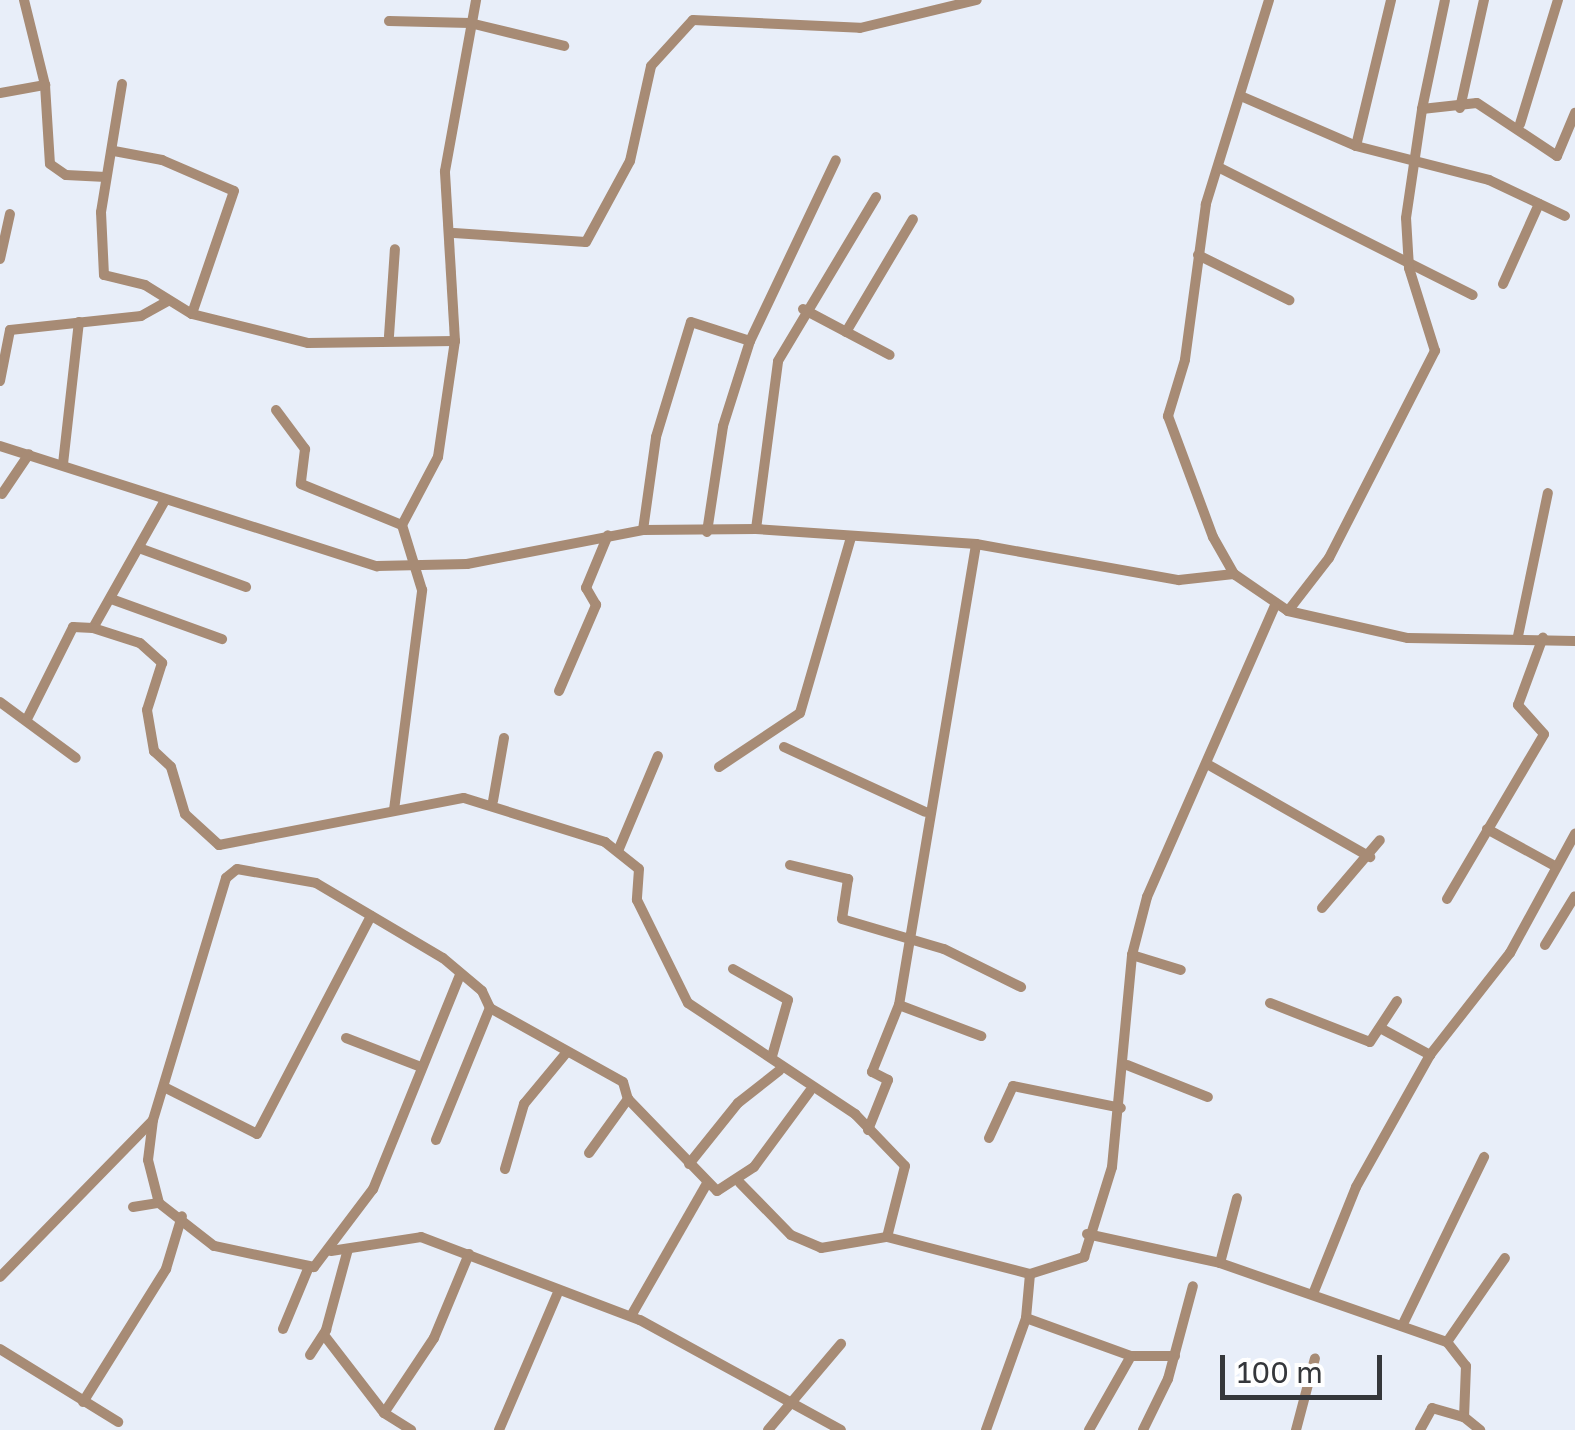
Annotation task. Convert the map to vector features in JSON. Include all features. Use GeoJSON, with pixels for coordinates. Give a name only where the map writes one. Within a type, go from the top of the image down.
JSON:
{"type":"FeatureCollection","features":[{"type":"Feature","properties":{"kind":"street"},"geometry":{"type":"LineString","coordinates":[[24,0],[45,84],[50,164],[66,175],[106,177]]}},
{"type":"Feature","properties":{"kind":"street"},"geometry":{"type":"LineString","coordinates":[[394,810],[420,612],[416,565],[402,525],[438,458],[455,341],[448,132],[476,0]]}},
{"type":"Feature","properties":{"kind":"street"},"geometry":{"type":"LineString","coordinates":[[454,233],[586,242],[630,161],[651,66],[693,20],[860,28],[977,0]]}},
{"type":"Feature","properties":{"kind":"street"},"geometry":{"type":"LineString","coordinates":[[1269,0],[1243,97],[1218,168],[1198,256],[1170,441],[1234,574],[1274,608],[1408,638],[1518,636],[1575,641]]}},
{"type":"Feature","properties":{"kind":"street"},"geometry":{"type":"LineString","coordinates":[[1356,146],[1392,0]]}},
{"type":"Feature","properties":{"kind":"street"},"geometry":{"type":"LineString","coordinates":[[1288,612],[1329,558],[1435,351],[1409,268],[1414,163],[1444,0]]}},
{"type":"Feature","properties":{"kind":"street"},"geometry":{"type":"LineString","coordinates":[[1460,108],[1484,0]]}},
{"type":"Feature","properties":{"kind":"street"},"geometry":{"type":"LineString","coordinates":[[1520,124],[1558,0]]}},
{"type":"Feature","properties":{"kind":"street"},"geometry":{"type":"LineString","coordinates":[[390,21],[470,24],[564,46]]}},
{"type":"Feature","properties":{"kind":"street"},"geometry":{"type":"LineString","coordinates":[[0,92],[45,84]]}},
{"type":"Feature","properties":{"kind":"street"},"geometry":{"type":"LineString","coordinates":[[122,84],[114,151],[106,177],[104,275],[192,314],[308,343],[389,336],[455,341]]}},
{"type":"Feature","properties":{"kind":"street"},"geometry":{"type":"LineString","coordinates":[[1243,97],[1356,146],[1489,180],[1565,216]]}},
{"type":"Feature","properties":{"kind":"street"},"geometry":{"type":"LineString","coordinates":[[1422,109],[1460,108],[1477,103],[1520,124],[1556,156],[1575,113]]}},
{"type":"Feature","properties":{"kind":"street"},"geometry":{"type":"LineString","coordinates":[[114,151],[234,191],[192,314]]}},
{"type":"Feature","properties":{"kind":"street"},"geometry":{"type":"LineString","coordinates":[[707,532],[724,426],[750,341],[836,160]]}},
{"type":"Feature","properties":{"kind":"street"},"geometry":{"type":"LineString","coordinates":[[1218,168],[1409,268],[1473,295]]}},
{"type":"Feature","properties":{"kind":"street"},"geometry":{"type":"LineString","coordinates":[[756,529],[778,362],[802,310],[876,197]]}},
{"type":"Feature","properties":{"kind":"street"},"geometry":{"type":"LineString","coordinates":[[1503,284],[1539,204]]}},
{"type":"Feature","properties":{"kind":"street"},"geometry":{"type":"LineString","coordinates":[[0,258],[10,214]]}},
{"type":"Feature","properties":{"kind":"street"},"geometry":{"type":"LineString","coordinates":[[846,332],[913,219]]}},
{"type":"Feature","properties":{"kind":"street"},"geometry":{"type":"LineString","coordinates":[[389,336],[395,249]]}},
{"type":"Feature","properties":{"kind":"street"},"geometry":{"type":"LineString","coordinates":[[1198,256],[1288,300]]}},
{"type":"Feature","properties":{"kind":"street"},"geometry":{"type":"LineString","coordinates":[[0,381],[10,330],[141,316],[168,301]]}},
{"type":"Feature","properties":{"kind":"street"},"geometry":{"type":"LineString","coordinates":[[802,310],[890,356]]}},
{"type":"Feature","properties":{"kind":"street"},"geometry":{"type":"LineString","coordinates":[[64,464],[80,322]]}},
{"type":"Feature","properties":{"kind":"street"},"geometry":{"type":"LineString","coordinates":[[643,530],[656,438],[691,322],[750,341]]}},
{"type":"Feature","properties":{"kind":"street"},"geometry":{"type":"LineString","coordinates":[[276,410],[306,450],[301,484],[402,525]]}},
{"type":"Feature","properties":{"kind":"street"},"geometry":{"type":"LineString","coordinates":[[0,446],[309,548],[416,565],[499,560],[643,530],[756,529],[976,544],[1179,580],[1234,574]]}},
{"type":"Feature","properties":{"kind":"street"},"geometry":{"type":"LineString","coordinates":[[2,494],[29,454]]}},
{"type":"Feature","properties":{"kind":"street"},"geometry":{"type":"LineString","coordinates":[[1518,636],[1548,493]]}},
{"type":"Feature","properties":{"kind":"street"},"geometry":{"type":"LineString","coordinates":[[93,628],[114,600],[164,500]]}},
{"type":"Feature","properties":{"kind":"street"},"geometry":{"type":"LineString","coordinates":[[559,691],[596,605],[586,588],[608,535]]}},
{"type":"Feature","properties":{"kind":"street"},"geometry":{"type":"LineString","coordinates":[[719,767],[800,713],[851,538]]}},
{"type":"Feature","properties":{"kind":"street"},"geometry":{"type":"LineString","coordinates":[[868,1130],[888,1080],[872,1072],[899,1005],[925,812],[976,544]]}},
{"type":"Feature","properties":{"kind":"street"},"geometry":{"type":"LineString","coordinates":[[139,548],[246,588]]}},
{"type":"Feature","properties":{"kind":"street"},"geometry":{"type":"LineString","coordinates":[[114,600],[222,639]]}},
{"type":"Feature","properties":{"kind":"street"},"geometry":{"type":"LineString","coordinates":[[706,1185],[740,1183],[790,1234],[821,1248],[887,1237],[1030,1274],[1077,1264],[1121,1108],[1132,955],[1147,896],[1274,608]]}},
{"type":"Feature","properties":{"kind":"street"},"geometry":{"type":"LineString","coordinates":[[27,718],[74,627],[93,628],[140,642],[162,663],[147,710],[154,751],[172,767],[185,814],[219,845],[394,810],[493,801],[618,852],[639,869],[638,900],[688,1004],[772,1056],[780,1070],[868,1130],[907,1170],[887,1237]]}},
{"type":"Feature","properties":{"kind":"street"},"geometry":{"type":"LineString","coordinates":[[1447,899],[1544,734],[1518,705],[1543,637]]}},
{"type":"Feature","properties":{"kind":"street"},"geometry":{"type":"LineString","coordinates":[[0,702],[27,718],[76,758]]}},
{"type":"Feature","properties":{"kind":"street"},"geometry":{"type":"LineString","coordinates":[[493,801],[504,738]]}},
{"type":"Feature","properties":{"kind":"street"},"geometry":{"type":"LineString","coordinates":[[784,748],[925,812]]}},
{"type":"Feature","properties":{"kind":"street"},"geometry":{"type":"LineString","coordinates":[[618,852],[658,756]]}},
{"type":"Feature","properties":{"kind":"street"},"geometry":{"type":"LineString","coordinates":[[1207,764],[1370,857]]}},
{"type":"Feature","properties":{"kind":"street"},"geometry":{"type":"LineString","coordinates":[[1487,829],[1555,866]]}},
{"type":"Feature","properties":{"kind":"street"},"geometry":{"type":"LineString","coordinates":[[1313,1294],[1356,1187],[1430,1054],[1510,953],[1575,834]]}},
{"type":"Feature","properties":{"kind":"street"},"geometry":{"type":"LineString","coordinates":[[1322,908],[1370,857],[1380,840]]}},
{"type":"Feature","properties":{"kind":"street"},"geometry":{"type":"LineString","coordinates":[[790,865],[848,879],[841,918],[1021,987]]}},
{"type":"Feature","properties":{"kind":"street"},"geometry":{"type":"LineString","coordinates":[[159,1203],[148,1160],[153,1120],[226,878],[237,869],[281,873],[371,916],[460,975],[490,1008],[623,1082],[628,1099],[706,1185]]}},
{"type":"Feature","properties":{"kind":"street"},"geometry":{"type":"LineString","coordinates":[[1544,945],[1575,896]]}},
{"type":"Feature","properties":{"kind":"street"},"geometry":{"type":"LineString","coordinates":[[164,1086],[256,1134],[371,916]]}},
{"type":"Feature","properties":{"kind":"street"},"geometry":{"type":"LineString","coordinates":[[1132,955],[1181,970]]}},
{"type":"Feature","properties":{"kind":"street"},"geometry":{"type":"LineString","coordinates":[[733,969],[788,1000],[772,1056]]}},
{"type":"Feature","properties":{"kind":"street"},"geometry":{"type":"LineString","coordinates":[[283,1329],[308,1269],[332,1251],[373,1189],[460,975]]}},
{"type":"Feature","properties":{"kind":"street"},"geometry":{"type":"LineString","coordinates":[[1270,1003],[1370,1042],[1397,1001]]}},
{"type":"Feature","properties":{"kind":"street"},"geometry":{"type":"LineString","coordinates":[[899,1005],[981,1036]]}},
{"type":"Feature","properties":{"kind":"street"},"geometry":{"type":"LineString","coordinates":[[436,1140],[490,1008]]}},
{"type":"Feature","properties":{"kind":"street"},"geometry":{"type":"LineString","coordinates":[[1382,1029],[1430,1054]]}},
{"type":"Feature","properties":{"kind":"street"},"geometry":{"type":"LineString","coordinates":[[346,1038],[421,1067]]}},
{"type":"Feature","properties":{"kind":"street"},"geometry":{"type":"LineString","coordinates":[[505,1169],[524,1104],[567,1052]]}},
{"type":"Feature","properties":{"kind":"street"},"geometry":{"type":"LineString","coordinates":[[1127,1065],[1208,1097]]}},
{"type":"Feature","properties":{"kind":"street"},"geometry":{"type":"LineString","coordinates":[[689,1164],[738,1102],[780,1070]]}},
{"type":"Feature","properties":{"kind":"street"},"geometry":{"type":"LineString","coordinates":[[989,1138],[1013,1086],[1121,1108]]}},
{"type":"Feature","properties":{"kind":"street"},"geometry":{"type":"LineString","coordinates":[[740,1183],[810,1090]]}},
{"type":"Feature","properties":{"kind":"street"},"geometry":{"type":"LineString","coordinates":[[589,1153],[628,1099]]}},
{"type":"Feature","properties":{"kind":"street"},"geometry":{"type":"LineString","coordinates":[[0,1276],[153,1120]]}},
{"type":"Feature","properties":{"kind":"street"},"geometry":{"type":"LineString","coordinates":[[1402,1326],[1484,1157]]}},
{"type":"Feature","properties":{"kind":"street"},"geometry":{"type":"LineString","coordinates":[[631,1316],[706,1185]]}},
{"type":"Feature","properties":{"kind":"street"},"geometry":{"type":"LineString","coordinates":[[1220,1263],[1237,1198]]}},
{"type":"Feature","properties":{"kind":"street"},"geometry":{"type":"LineString","coordinates":[[134,1207],[159,1203],[182,1216],[214,1246],[308,1269]]}},
{"type":"Feature","properties":{"kind":"street"},"geometry":{"type":"LineString","coordinates":[[83,1402],[166,1269],[182,1216]]}},
{"type":"Feature","properties":{"kind":"street"},"geometry":{"type":"LineString","coordinates":[[332,1251],[399,1233],[469,1254],[557,1295],[631,1316],[798,1401],[841,1430]]}},
{"type":"Feature","properties":{"kind":"street"},"geometry":{"type":"LineString","coordinates":[[1087,1234],[1220,1263],[1447,1342],[1466,1366],[1464,1417]]}},
{"type":"Feature","properties":{"kind":"street"},"geometry":{"type":"LineString","coordinates":[[310,1354],[324,1336],[348,1249]]}},
{"type":"Feature","properties":{"kind":"street"},"geometry":{"type":"LineString","coordinates":[[384,1413],[434,1338],[469,1254]]}},
{"type":"Feature","properties":{"kind":"street"},"geometry":{"type":"LineString","coordinates":[[1447,1342],[1505,1258]]}},
{"type":"Feature","properties":{"kind":"street"},"geometry":{"type":"LineString","coordinates":[[986,1430],[1026,1318],[1030,1274]]}},
{"type":"Feature","properties":{"kind":"street"},"geometry":{"type":"LineString","coordinates":[[1142,1430],[1174,1356],[1193,1286]]}},
{"type":"Feature","properties":{"kind":"street"},"geometry":{"type":"LineString","coordinates":[[498,1430],[557,1295]]}},
{"type":"Feature","properties":{"kind":"street"},"geometry":{"type":"LineString","coordinates":[[1026,1318],[1132,1356],[1174,1356]]}},
{"type":"Feature","properties":{"kind":"street"},"geometry":{"type":"LineString","coordinates":[[324,1336],[384,1413],[411,1430]]}},
{"type":"Feature","properties":{"kind":"street"},"geometry":{"type":"LineString","coordinates":[[783,1430],[771,1425],[798,1401],[841,1344]]}},
{"type":"Feature","properties":{"kind":"street"},"geometry":{"type":"LineString","coordinates":[[0,1350],[118,1422]]}},
{"type":"Feature","properties":{"kind":"street"},"geometry":{"type":"LineString","coordinates":[[1088,1430],[1132,1356]]}},
{"type":"Feature","properties":{"kind":"street"},"geometry":{"type":"LineString","coordinates":[[1296,1430],[1315,1358]]}},
{"type":"Feature","properties":{"kind":"street"},"geometry":{"type":"LineString","coordinates":[[1420,1430],[1432,1408],[1464,1417],[1480,1430]]}}]}
